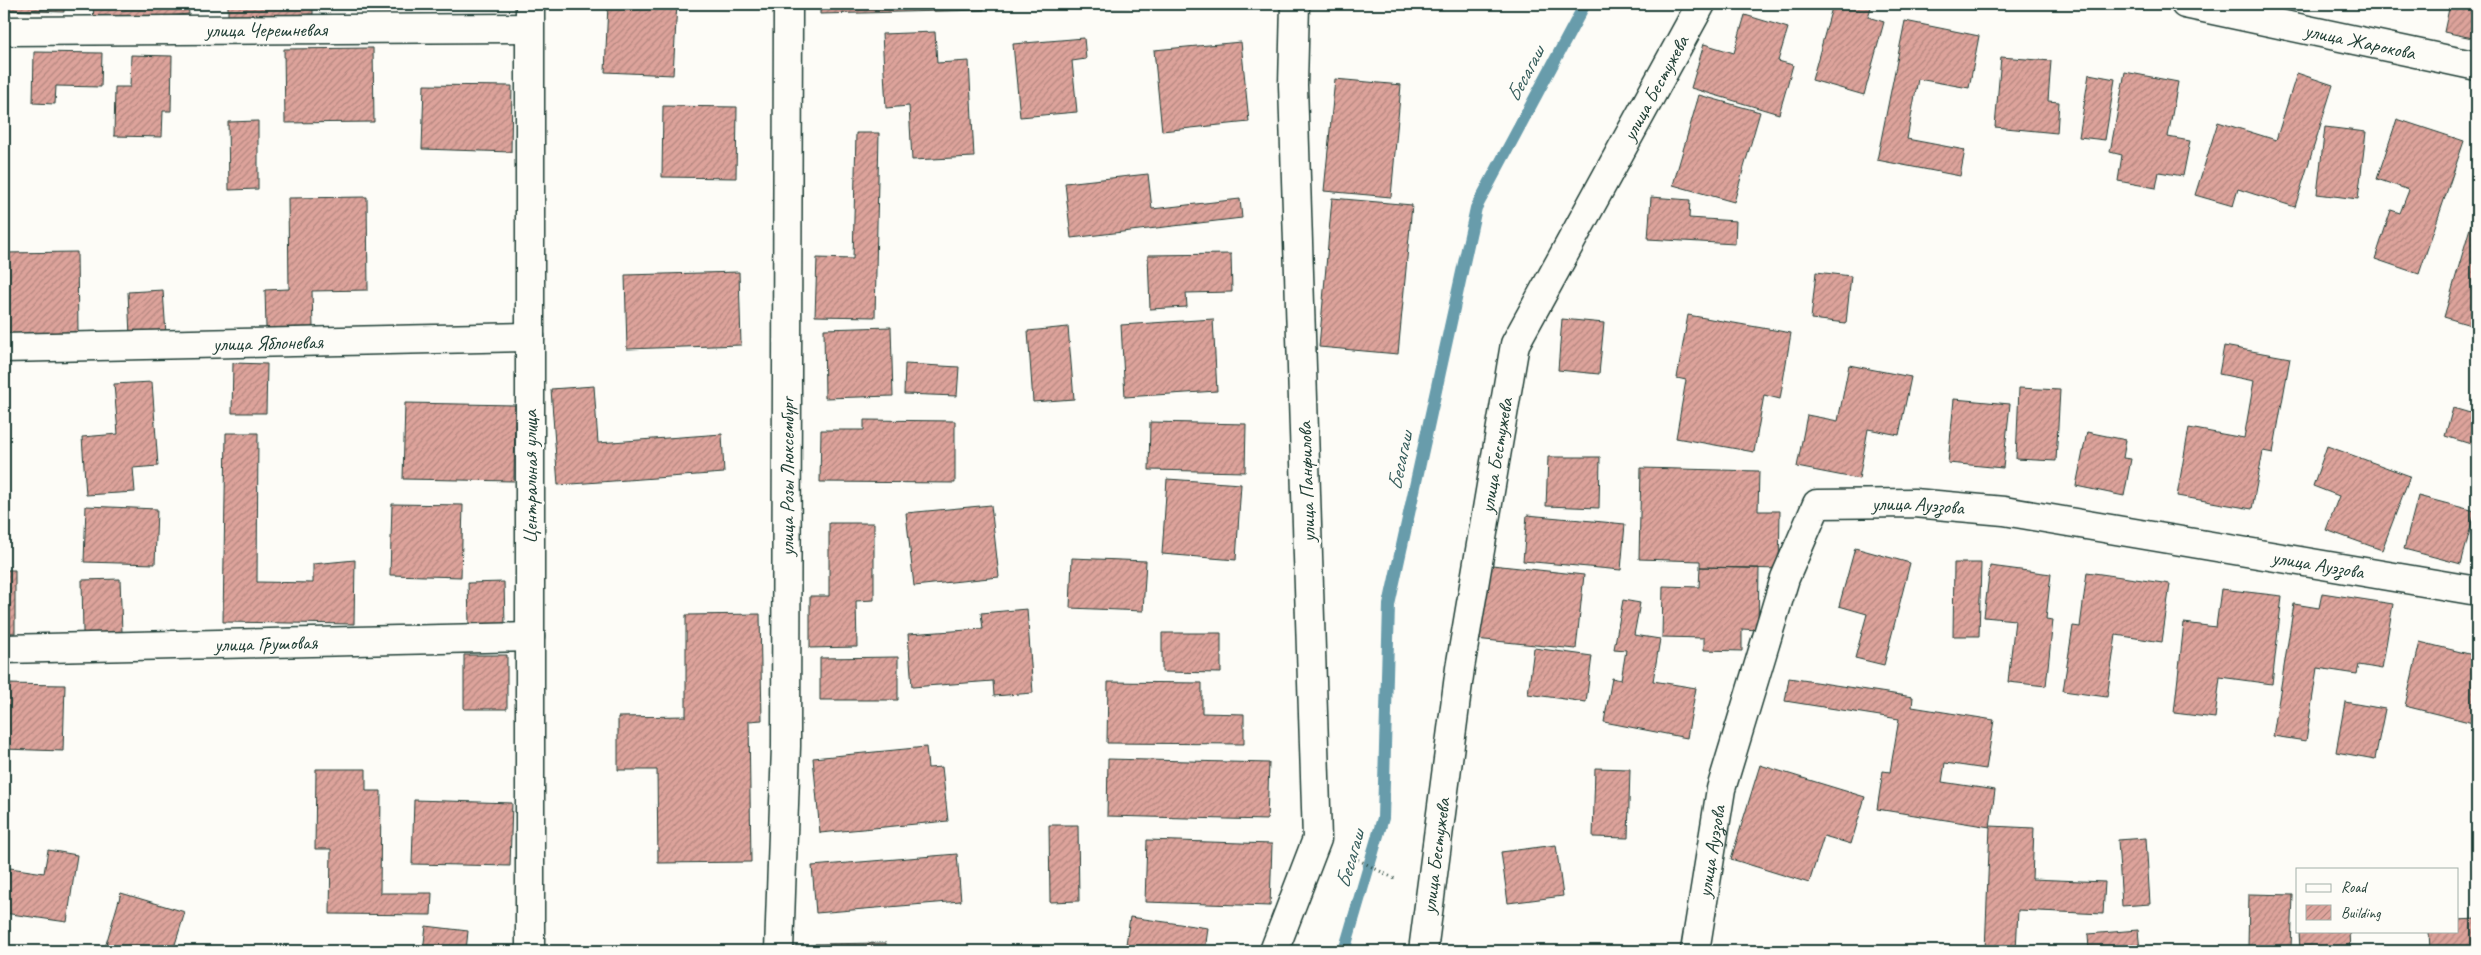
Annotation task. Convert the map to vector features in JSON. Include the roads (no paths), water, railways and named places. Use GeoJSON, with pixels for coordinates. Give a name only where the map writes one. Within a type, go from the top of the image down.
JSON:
{"type":"FeatureCollection","features":[{"type":"Feature","properties":{"kind":"street","name":"улица Розы Люксембург"},"geometry":{"type":"LineString","coordinates":[[778,951],[786,746],[788,4]]}},
{"type":"Feature","properties":{"kind":"street","name":"улица Панфилова"},"geometry":{"type":"LineString","coordinates":[[1274,951],[1317,838],[1294,94],[1295,4]]}},
{"type":"Feature","properties":{"kind":"street","name":"улица Бестужева"},"geometry":{"type":"LineString","coordinates":[[1423,951],[1460,668],[1515,344],[1701,4]]}},
{"type":"Feature","properties":{"kind":"street","name":"улица Жарокова"},"geometry":{"type":"LineString","coordinates":[[2185,4],[2477,66]]}},
{"type":"Feature","properties":{"kind":"street","name":"улица Черешневая"},"geometry":{"type":"LineString","coordinates":[[4,32],[530,16]]}},
{"type":"Feature","properties":{"kind":"street","name":"Центральная улица"},"geometry":{"type":"LineString","coordinates":[[530,16],[530,951]]}},
{"type":"Feature","properties":{"kind":"street","name":"улица Яблоневая"},"geometry":{"type":"LineString","coordinates":[[4,348],[530,337]]}},
{"type":"Feature","properties":{"kind":"street","name":"улица Ауэзова"},"geometry":{"type":"LineString","coordinates":[[1694,951],[1721,789],[1785,578],[1817,504],[1914,503],[2004,510],[2477,591]]}},
{"type":"Feature","properties":{"kind":"street","name":"улица Грушовая"},"geometry":{"type":"LineString","coordinates":[[4,649],[530,637]]}},
{"type":"Feature","properties":{"kind":"waterway","name":"Бесагаш"},"geometry":{"type":"LineString","coordinates":[[1344,951],[1383,818],[1389,605],[1476,208],[1585,4]]}}]}
